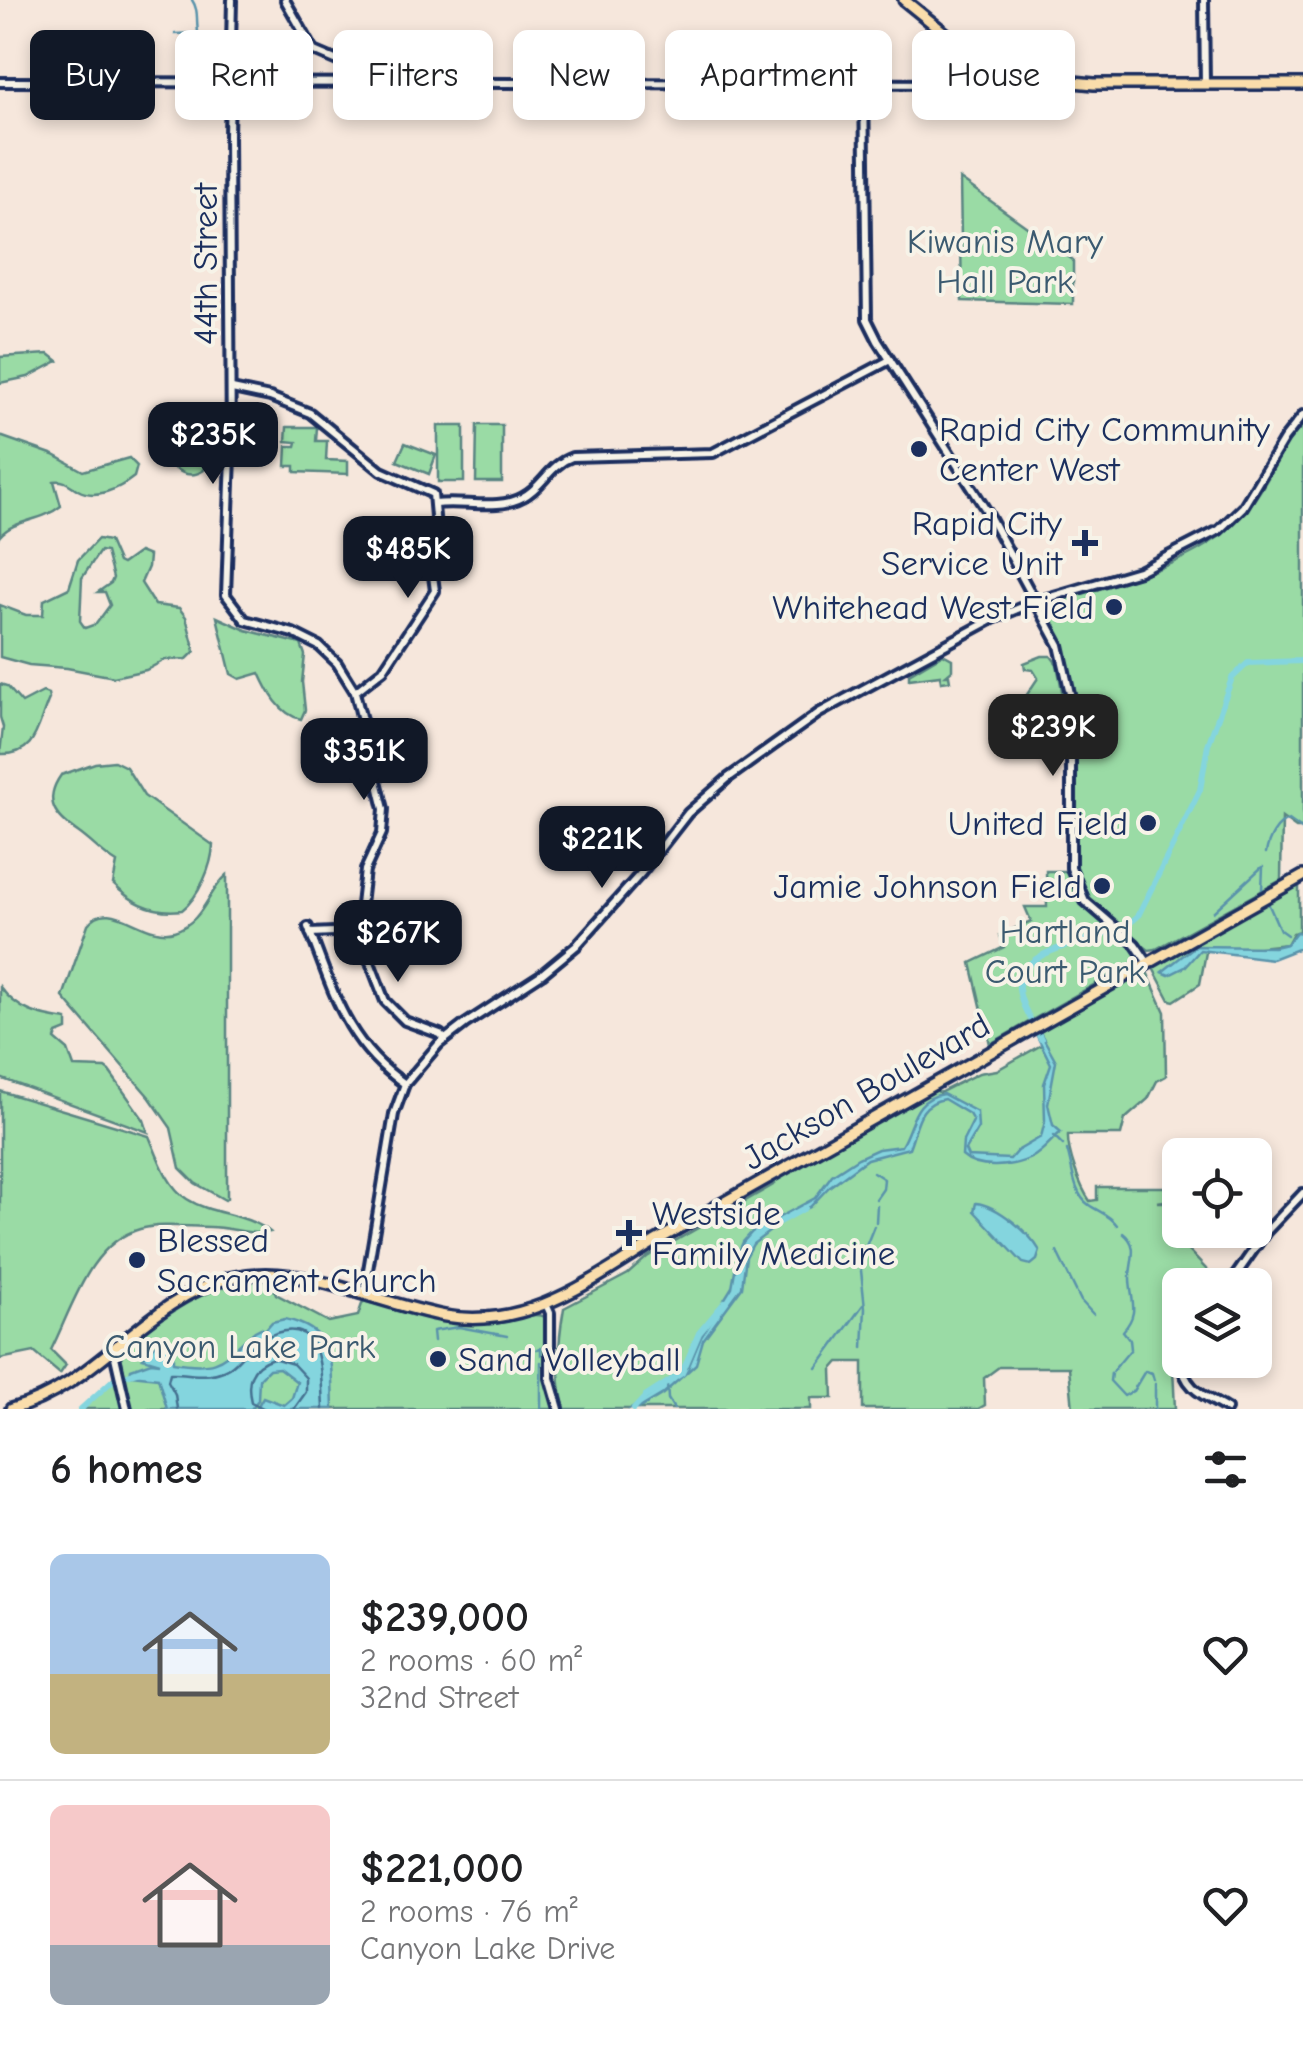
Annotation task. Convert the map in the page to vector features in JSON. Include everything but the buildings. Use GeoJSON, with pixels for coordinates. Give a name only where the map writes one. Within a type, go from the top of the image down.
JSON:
{"type":"FeatureCollection","features":[{"type":"Feature","properties":{"kind":"main road"},"geometry":{"type":"LineString","coordinates":[[904,0],[939,30]]}},
{"type":"Feature","properties":{"kind":"main road"},"geometry":{"type":"LineString","coordinates":[[1075,82],[1303,84]]}},
{"type":"Feature","properties":{"kind":"main road","name":"Jackson Boulevard"},"geometry":{"type":"LineString","coordinates":[[11,1409],[60,1390],[181,1297],[228,1278],[286,1274],[425,1312],[470,1319],[504,1317],[546,1304],[1303,876]]}},
{"type":"Feature","properties":{"kind":"street","name":"44th Street"},"geometry":{"type":"LineString","coordinates":[[232,0],[232,30]]}},
{"type":"Feature","properties":{"kind":"street"},"geometry":{"type":"LineString","coordinates":[[285,0],[314,51],[333,60]]}},
{"type":"Feature","properties":{"kind":"street"},"geometry":{"type":"LineString","coordinates":[[1204,0],[1204,84]]}},
{"type":"Feature","properties":{"kind":"street"},"geometry":{"type":"LineString","coordinates":[[0,82],[175,84]]}},
{"type":"Feature","properties":{"kind":"street"},"geometry":{"type":"LineString","coordinates":[[493,83],[665,83]]}},
{"type":"Feature","properties":{"kind":"street","name":"44th Street"},"geometry":{"type":"LineString","coordinates":[[231,120],[231,494],[225,587],[230,604],[244,620],[293,633],[319,646],[337,663],[355,692]]}},
{"type":"Feature","properties":{"kind":"street"},"geometry":{"type":"LineString","coordinates":[[864,120],[865,308],[872,330],[981,500],[1061,650],[1070,688],[1071,868],[1084,901],[1127,938],[1148,963]]}},
{"type":"Feature","properties":{"kind":"street"},"geometry":{"type":"LineString","coordinates":[[435,504],[514,502],[533,490],[556,464],[572,457],[713,453],[890,360]]}},
{"type":"Feature","properties":{"kind":"street"},"geometry":{"type":"LineString","coordinates":[[231,361],[235,381],[244,389],[318,418],[380,470],[431,492],[435,504],[433,597],[383,670],[355,692],[384,810],[382,833],[365,870],[358,931],[386,1001],[405,1022],[445,1038]]}},
{"type":"Feature","properties":{"kind":"street"},"geometry":{"type":"LineString","coordinates":[[232,391],[244,389]]}},
{"type":"Feature","properties":{"kind":"street"},"geometry":{"type":"LineString","coordinates":[[232,391],[274,400]]}},
{"type":"Feature","properties":{"kind":"street"},"geometry":{"type":"LineString","coordinates":[[364,1294],[394,1114],[405,1084],[445,1038],[567,955],[642,872],[688,813],[728,778],[829,707],[994,619],[1036,601],[1130,574],[1219,530],[1246,503],[1280,444],[1303,415]]}},
{"type":"Feature","properties":{"kind":"street"},"geometry":{"type":"LineString","coordinates":[[346,930],[361,911]]}},
{"type":"Feature","properties":{"kind":"street"},"geometry":{"type":"LineString","coordinates":[[358,931],[309,930],[346,1023],[405,1084]]}},
{"type":"Feature","properties":{"kind":"street"},"geometry":{"type":"LineString","coordinates":[[1240,1268],[1266,1232],[1303,1193]]}},
{"type":"Feature","properties":{"kind":"street"},"geometry":{"type":"LineString","coordinates":[[546,1304],[550,1313],[551,1381],[558,1409]]}},
{"type":"Feature","properties":{"kind":"street"},"geometry":{"type":"LineString","coordinates":[[113,1348],[128,1409]]}},
{"type":"Feature","properties":{"kind":"street"},"geometry":{"type":"LineString","coordinates":[[1186,1378],[1190,1386],[1227,1409]]}},
{"type":"Feature","properties":{"kind":"green space","name":"Kiwanis Mary Hall Park"},"geometry":{"type":"Polygon","coordinates":[[[960,179],[1073,260],[1073,304],[962,301],[960,179]]]}},
{"type":"Feature","properties":{"kind":"green space"},"geometry":{"type":"Polygon","coordinates":[[[49,354],[58,361],[28,377],[0,383],[0,357],[49,354]]]}},
{"type":"Feature","properties":{"kind":"green space"},"geometry":{"type":"Polygon","coordinates":[[[1303,421],[1303,828],[1296,828],[1282,818],[1281,880],[1149,950],[1095,909],[1075,873],[1073,686],[1064,648],[1044,605],[1148,573],[1222,535],[1249,507],[1303,421]]]}},
{"type":"Feature","properties":{"kind":"green space"},"geometry":{"type":"Polygon","coordinates":[[[477,425],[502,425],[502,482],[476,482],[477,425]]]}},
{"type":"Feature","properties":{"kind":"green space"},"geometry":{"type":"Polygon","coordinates":[[[438,426],[464,426],[464,482],[438,482],[438,426]]]}},
{"type":"Feature","properties":{"kind":"green space"},"geometry":{"type":"Polygon","coordinates":[[[287,427],[317,427],[316,441],[327,441],[326,460],[348,461],[348,474],[295,472],[295,466],[286,466],[287,446],[296,446],[297,442],[286,441],[287,427]]]}},
{"type":"Feature","properties":{"kind":"green space"},"geometry":{"type":"Polygon","coordinates":[[[0,436],[54,455],[83,471],[129,458],[137,466],[134,477],[99,493],[85,493],[54,481],[61,506],[13,526],[0,536],[0,436]]]}},
{"type":"Feature","properties":{"kind":"green space"},"geometry":{"type":"Polygon","coordinates":[[[405,443],[436,455],[429,474],[397,461],[405,443]]]}},
{"type":"Feature","properties":{"kind":"green space"},"geometry":{"type":"Polygon","coordinates":[[[189,446],[208,453],[204,470],[196,474],[173,467],[175,456],[189,446]]]}},
{"type":"Feature","properties":{"kind":"green space"},"geometry":{"type":"Polygon","coordinates":[[[98,539],[109,541],[122,564],[139,552],[149,556],[141,583],[155,605],[179,608],[186,617],[195,651],[187,659],[165,660],[146,670],[114,677],[0,657],[0,605],[26,615],[43,615],[44,600],[69,588],[78,560],[98,539]],[[100,551],[82,578],[80,621],[85,628],[96,624],[110,605],[105,592],[98,592],[113,578],[106,552],[100,551]]]}},
{"type":"Feature","properties":{"kind":"green space"},"geometry":{"type":"Polygon","coordinates":[[[217,617],[246,630],[301,644],[305,655],[305,710],[301,719],[281,707],[260,673],[240,679],[231,674],[217,617]]]}},
{"type":"Feature","properties":{"kind":"green space"},"geometry":{"type":"Polygon","coordinates":[[[943,654],[952,659],[952,670],[946,675],[950,681],[941,682],[940,675],[909,679],[909,674],[943,654]]]}},
{"type":"Feature","properties":{"kind":"green space"},"geometry":{"type":"Polygon","coordinates":[[[1051,656],[1057,664],[1063,696],[1047,707],[1028,708],[1026,696],[1038,678],[1033,670],[1025,669],[1024,663],[1051,656]]]}},
{"type":"Feature","properties":{"kind":"green space"},"geometry":{"type":"Polygon","coordinates":[[[0,684],[7,686],[22,703],[43,692],[49,699],[29,745],[12,753],[0,754],[0,684]]]}},
{"type":"Feature","properties":{"kind":"green space"},"geometry":{"type":"Polygon","coordinates":[[[114,761],[126,767],[144,796],[213,845],[203,880],[182,910],[153,909],[120,891],[113,884],[117,863],[64,821],[54,808],[53,793],[61,775],[114,761]]]}},
{"type":"Feature","properties":{"kind":"green space","name":"Hartland Court Park"},"geometry":{"type":"Polygon","coordinates":[[[1046,871],[1068,871],[1082,900],[1131,946],[1139,959],[990,1044],[971,963],[1004,947],[1000,935],[1031,921],[1025,907],[1047,907],[1046,871]]]}},
{"type":"Feature","properties":{"kind":"green space"},"geometry":{"type":"Polygon","coordinates":[[[227,875],[225,1200],[195,1183],[180,1168],[171,1128],[63,997],[88,924],[97,916],[107,914],[151,930],[174,931],[199,914],[227,875]]]}},
{"type":"Feature","properties":{"kind":"green space"},"geometry":{"type":"Polygon","coordinates":[[[1299,883],[1299,931],[1293,933],[1287,944],[1207,947],[1200,984],[1170,1000],[1152,966],[1299,883]]]}},
{"type":"Feature","properties":{"kind":"green space"},"geometry":{"type":"Polygon","coordinates":[[[1147,972],[1165,1012],[1166,1076],[1157,1081],[1148,1099],[1125,1119],[1121,1135],[1068,1135],[1068,1142],[1090,1201],[1097,1200],[1097,1187],[1162,1187],[1162,1201],[1157,1202],[1162,1202],[1162,1248],[1186,1248],[1205,1268],[1162,1268],[1162,1378],[1174,1378],[1175,1409],[1073,1409],[1069,1367],[999,1367],[984,1378],[985,1405],[978,1409],[863,1409],[863,1362],[839,1362],[832,1370],[833,1398],[811,1398],[811,1409],[565,1409],[558,1358],[564,1308],[628,1274],[647,1257],[775,1184],[773,1180],[936,1088],[939,1093],[979,1073],[997,1070],[1043,1044],[1037,1032],[1147,972]]]}},
{"type":"Feature","properties":{"kind":"green space"},"geometry":{"type":"Polygon","coordinates":[[[0,987],[30,1011],[67,1020],[67,1030],[55,1039],[68,1050],[74,1067],[109,1071],[144,1120],[148,1132],[0,1078],[0,987]]]}},
{"type":"Feature","properties":{"kind":"green space"},"geometry":{"type":"Polygon","coordinates":[[[0,1091],[149,1136],[169,1179],[187,1199],[270,1232],[166,1226],[140,1229],[122,1237],[108,1248],[84,1279],[51,1350],[66,1365],[60,1374],[34,1352],[0,1359],[0,1091]]]}},
{"type":"Feature","properties":{"kind":"green space","name":"Canyon Lake Park"},"geometry":{"type":"Polygon","coordinates":[[[256,1280],[271,1280],[276,1294],[329,1322],[358,1316],[363,1301],[475,1323],[498,1323],[532,1315],[546,1317],[547,1378],[554,1409],[131,1409],[120,1351],[167,1315],[200,1297],[256,1280]]]}},
{"type":"Feature","properties":{"kind":"green space"},"geometry":{"type":"Polygon","coordinates":[[[114,1379],[125,1391],[127,1409],[81,1409],[114,1379]]]}},
{"type":"Feature","properties":{"kind":"water"},"geometry":{"type":"Polygon","coordinates":[[[1296,932],[1303,933],[1300,948],[1272,959],[1200,950],[1185,967],[1169,975],[1162,972],[1195,946],[1274,947],[1287,944],[1296,932]]]}},
{"type":"Feature","properties":{"kind":"water"},"geometry":{"type":"Polygon","coordinates":[[[1040,1032],[1056,1061],[1048,1104],[1053,1125],[1061,1132],[1043,1149],[1014,1164],[977,1164],[962,1156],[963,1141],[973,1121],[969,1114],[944,1099],[928,1106],[909,1148],[867,1159],[829,1187],[810,1207],[787,1218],[753,1244],[746,1257],[742,1287],[703,1340],[696,1364],[663,1394],[631,1409],[688,1368],[701,1337],[732,1287],[738,1254],[752,1232],[815,1198],[832,1175],[858,1158],[878,1149],[901,1146],[925,1101],[943,1094],[977,1112],[978,1128],[965,1150],[968,1157],[1010,1159],[1041,1137],[1045,1121],[1044,1084],[1051,1064],[1036,1034],[1040,1032]]]}},
{"type":"Feature","properties":{"kind":"water"},"geometry":{"type":"Polygon","coordinates":[[[976,1203],[1003,1214],[1021,1228],[1040,1251],[1037,1260],[1031,1265],[1023,1263],[974,1211],[976,1203]]]}},
{"type":"Feature","properties":{"kind":"water"},"geometry":{"type":"Polygon","coordinates":[[[285,1319],[302,1324],[322,1340],[330,1362],[333,1409],[256,1409],[263,1397],[284,1405],[292,1398],[297,1382],[279,1368],[269,1369],[259,1379],[258,1400],[251,1409],[167,1409],[158,1378],[130,1375],[131,1369],[160,1363],[143,1358],[155,1345],[173,1345],[173,1362],[211,1363],[227,1356],[255,1331],[285,1319]]]}},
{"type":"Feature","properties":{"kind":"waterway"},"geometry":{"type":"LineString","coordinates":[[192,0],[198,30]]}},
{"type":"Feature","properties":{"kind":"waterway"},"geometry":{"type":"LineString","coordinates":[[1041,1039],[1020,996],[1022,973],[1048,952],[1108,932],[1138,916],[1200,790],[1208,745],[1232,678],[1248,663],[1303,661]]}},
{"type":"Feature","properties":{"kind":"waterway"},"geometry":{"type":"LineString","coordinates":[[1266,853],[1273,833],[1284,822],[1289,820],[1303,830]]}},
{"type":"Feature","properties":{"kind":"waterway"},"geometry":{"type":"LineString","coordinates":[[1213,912],[1262,867]]}},
{"type":"Feature","properties":{"kind":"waterway"},"geometry":{"type":"LineString","coordinates":[[1262,890],[1263,867]]}},
{"type":"Feature","properties":{"kind":"waterway"},"geometry":{"type":"LineString","coordinates":[[1268,903],[1280,930],[1287,935]]}},
{"type":"Feature","properties":{"kind":"waterway"},"geometry":{"type":"LineString","coordinates":[[1054,1136],[1063,1145]]}},
{"type":"Feature","properties":{"kind":"waterway"},"geometry":{"type":"LineString","coordinates":[[1067,1150],[1080,1194],[1117,1225]]}},
{"type":"Feature","properties":{"kind":"waterway"},"geometry":{"type":"LineString","coordinates":[[873,1172],[884,1179],[876,1199]]}},
{"type":"Feature","properties":{"kind":"waterway"},"geometry":{"type":"LineString","coordinates":[[876,1222],[877,1205]]}},
{"type":"Feature","properties":{"kind":"waterway"},"geometry":{"type":"LineString","coordinates":[[776,1224],[805,1208]]}},
{"type":"Feature","properties":{"kind":"waterway"},"geometry":{"type":"LineString","coordinates":[[863,1348],[865,1308],[860,1261],[874,1226]]}},
{"type":"Feature","properties":{"kind":"waterway"},"geometry":{"type":"LineString","coordinates":[[1123,1233],[1133,1248],[1133,1311],[1123,1331],[1131,1349],[1111,1373],[1110,1381],[1124,1396],[1133,1391],[1145,1371],[1152,1373],[1154,1380]]}},
{"type":"Feature","properties":{"kind":"waterway"},"geometry":{"type":"LineString","coordinates":[[1057,1252],[1081,1301],[1093,1314]]}},
{"type":"Feature","properties":{"kind":"waterway"},"geometry":{"type":"LineString","coordinates":[[634,1409],[682,1373],[699,1333],[725,1302]]}},
{"type":"Feature","properties":{"kind":"waterway"},"geometry":{"type":"LineString","coordinates":[[817,1368],[863,1305]]}},
{"type":"Feature","properties":{"kind":"waterway"},"geometry":{"type":"LineString","coordinates":[[434,1341],[433,1331],[459,1327],[507,1336]]}},
{"type":"Feature","properties":{"kind":"waterway"},"geometry":{"type":"LineString","coordinates":[[537,1349],[541,1348],[541,1355]]}},
{"type":"Feature","properties":{"kind":"waterway"},"geometry":{"type":"LineString","coordinates":[[541,1362],[541,1409]]}},
{"type":"Feature","properties":{"kind":"waterway"},"geometry":{"type":"LineString","coordinates":[[81,1409],[114,1379],[137,1372]]}},
{"type":"Feature","properties":{"kind":"waterway"},"geometry":{"type":"LineString","coordinates":[[667,1384],[668,1399],[674,1409]]}},
{"type":"Feature","properties":{"kind":"waterway"},"geometry":{"type":"LineString","coordinates":[[1155,1384],[1155,1409]]}},
{"type":"Feature","properties":{"kind":"place","name":"Rapid City Community Center West"},"geometry":{"type":"Point","coordinates":[919,449]}},
{"type":"Feature","properties":{"kind":"place","name":"Rapid City Service Unit"},"geometry":{"type":"Point","coordinates":[1085,543]}},
{"type":"Feature","properties":{"kind":"place","name":"Whitehead West Field"},"geometry":{"type":"Point","coordinates":[1114,607]}},
{"type":"Feature","properties":{"kind":"place","name":"United Field"},"geometry":{"type":"Point","coordinates":[1148,823]}},
{"type":"Feature","properties":{"kind":"place","name":"Jamie Johnson Field"},"geometry":{"type":"Point","coordinates":[1102,886]}},
{"type":"Feature","properties":{"kind":"place","name":"Westside Family Medicine"},"geometry":{"type":"Point","coordinates":[629,1233]}},
{"type":"Feature","properties":{"kind":"place","name":"Blessed Sacrament Church"},"geometry":{"type":"Point","coordinates":[137,1260]}},
{"type":"Feature","properties":{"kind":"place","name":"Sand Volleyball"},"geometry":{"type":"Point","coordinates":[438,1359]}}]}
